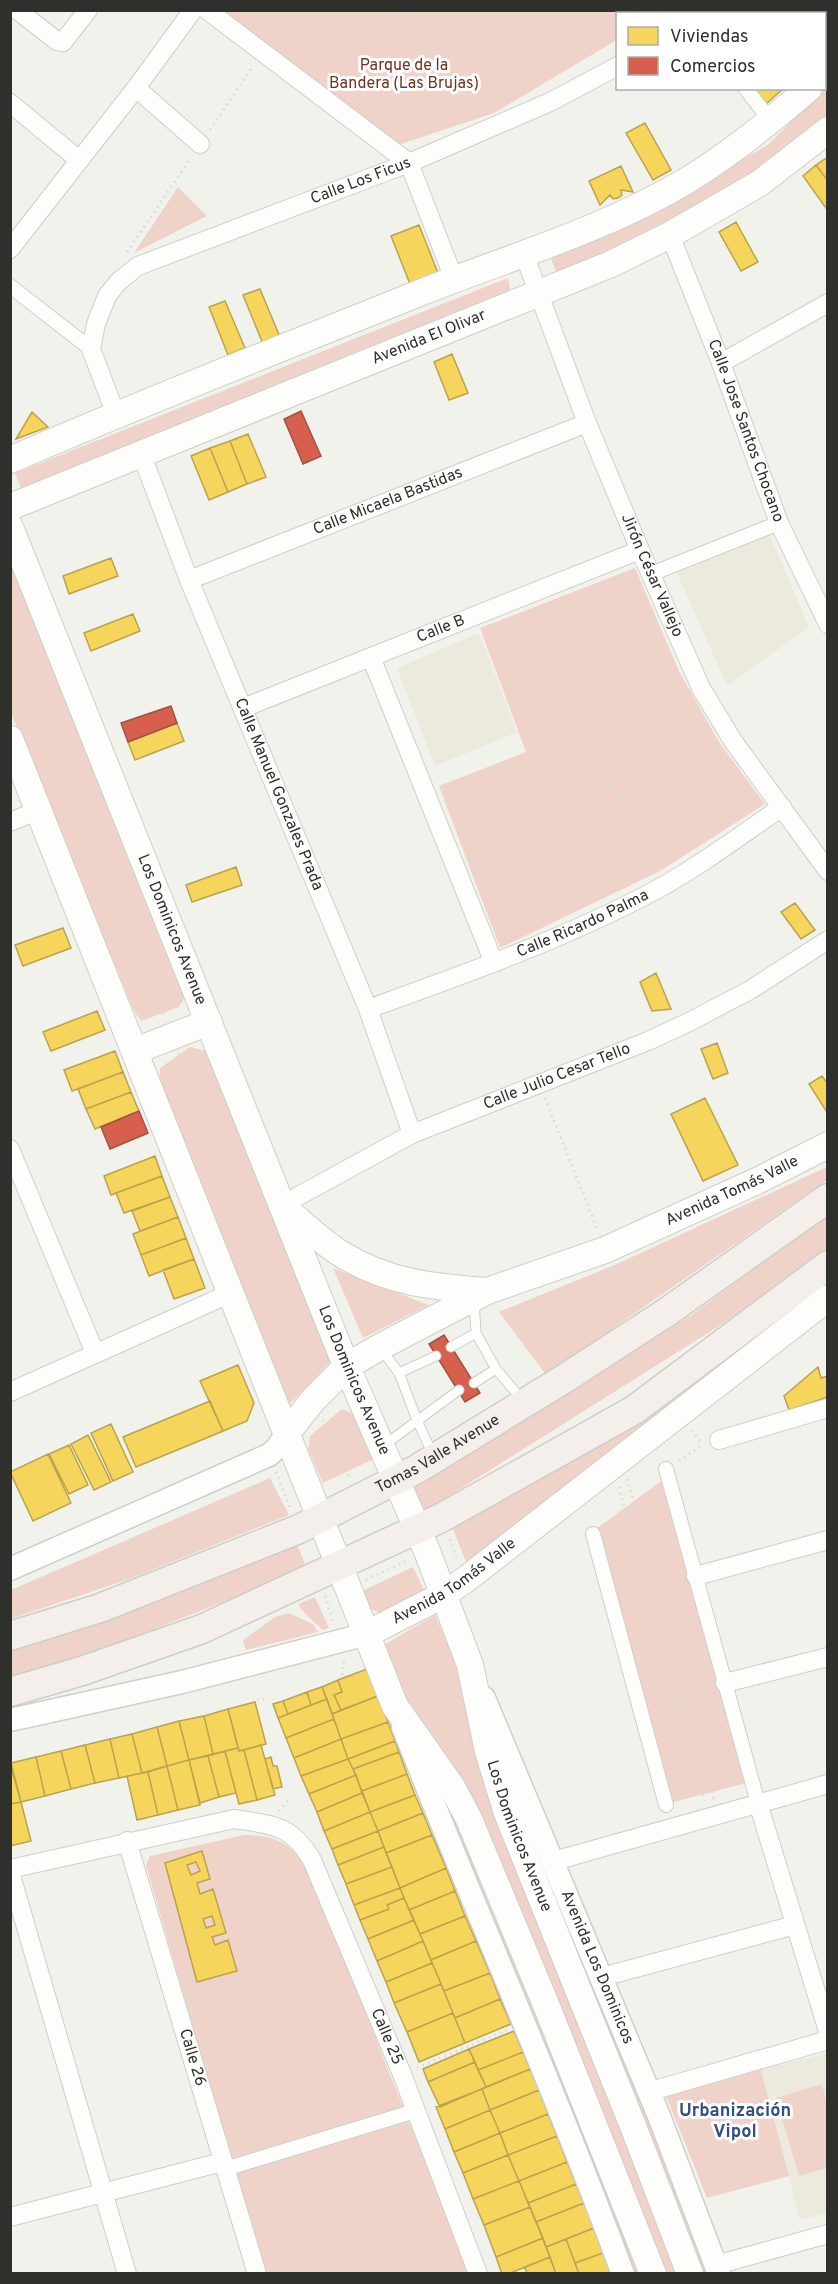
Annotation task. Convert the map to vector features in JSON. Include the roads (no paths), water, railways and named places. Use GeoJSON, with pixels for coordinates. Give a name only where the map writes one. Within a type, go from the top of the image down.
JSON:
{"type":"FeatureCollection","features":[{"type":"Feature","properties":{"kind":"main road"},"geometry":{"type":"LineString","coordinates":[[10,460],[116,415],[635,208],[686,181],[771,121],[807,90]]}},
{"type":"Feature","properties":{"kind":"main road","name":"Avenida El Olivar"},"geometry":{"type":"LineString","coordinates":[[10,507],[611,264],[670,235],[760,183],[828,130]]}},
{"type":"Feature","properties":{"kind":"main road","name":"Los Dominicos Avenue"},"geometry":{"type":"LineString","coordinates":[[11,532],[347,1366],[418,1530],[470,1665],[488,1751],[507,1813],[690,2274]]}},
{"type":"Feature","properties":{"kind":"main road"},"geometry":{"type":"LineString","coordinates":[[10,738],[321,1519],[348,1575],[367,1634],[395,1706],[452,1787],[469,1819],[547,2007],[653,2274]]}},
{"type":"Feature","properties":{"kind":"main road"},"geometry":{"type":"LineString","coordinates":[[135,1051],[209,1023]]}},
{"type":"Feature","properties":{"kind":"main road","name":"Avenida Tomás Valle"},"geometry":{"type":"LineString","coordinates":[[287,1433],[314,1400],[347,1366],[380,1347],[481,1294],[605,1250],[761,1179],[828,1145]]}},
{"type":"Feature","properties":{"kind":"main road","name":"Tomas Valle Avenue"},"geometry":{"type":"LineString","coordinates":[[10,1636],[100,1608],[321,1519],[397,1480],[435,1459],[667,1312],[828,1198]]}},
{"type":"Feature","properties":{"kind":"main road"},"geometry":{"type":"LineString","coordinates":[[282,1206],[342,1255],[388,1277],[481,1294]]}},
{"type":"Feature","properties":{"kind":"main road"},"geometry":{"type":"LineString","coordinates":[[10,1692],[82,1671],[348,1575],[418,1530],[634,1410],[828,1265]]}},
{"type":"Feature","properties":{"kind":"main road","name":"Avenida Tomás Valle"},"geometry":{"type":"LineString","coordinates":[[367,1634],[443,1595],[828,1298]]}},
{"type":"Feature","properties":{"kind":"street"},"geometry":{"type":"LineString","coordinates":[[17,10],[57,41],[63,42],[88,10]]}},
{"type":"Feature","properties":{"kind":"street"},"geometry":{"type":"LineString","coordinates":[[10,249],[136,88],[192,10]]}},
{"type":"Feature","properties":{"kind":"street"},"geometry":{"type":"LineString","coordinates":[[207,10],[409,163],[454,279]]}},
{"type":"Feature","properties":{"kind":"street","name":"Calle Los Ficus"},"geometry":{"type":"LineString","coordinates":[[92,349],[96,324],[112,289],[138,266],[409,163],[550,102],[616,67]]}},
{"type":"Feature","properties":{"kind":"street"},"geometry":{"type":"LineString","coordinates":[[136,88],[200,144]]}},
{"type":"Feature","properties":{"kind":"street"},"geometry":{"type":"LineString","coordinates":[[746,90],[771,121]]}},
{"type":"Feature","properties":{"kind":"street"},"geometry":{"type":"LineString","coordinates":[[10,103],[79,160]]}},
{"type":"Feature","properties":{"kind":"street","name":"Calle Jose Santos Chocano"},"geometry":{"type":"LineString","coordinates":[[670,235],[722,363],[780,523],[828,624]]}},
{"type":"Feature","properties":{"kind":"street","name":"Jirón César Vallejo"},"geometry":{"type":"LineString","coordinates":[[524,254],[587,423],[701,688],[733,741],[828,871]]}},
{"type":"Feature","properties":{"kind":"street"},"geometry":{"type":"LineString","coordinates":[[10,286],[92,349],[116,415]]}},
{"type":"Feature","properties":{"kind":"street"},"geometry":{"type":"LineString","coordinates":[[722,363],[828,303]]}},
{"type":"Feature","properties":{"kind":"street","name":"Calle Micaela Bastidas"},"geometry":{"type":"LineString","coordinates":[[189,580],[587,423]]}},
{"type":"Feature","properties":{"kind":"street","name":"Calle Manuel Gonzales Prada"},"geometry":{"type":"LineString","coordinates":[[141,453],[189,580],[368,1009],[412,1134]]}},
{"type":"Feature","properties":{"kind":"street"},"geometry":{"type":"LineString","coordinates":[[651,574],[780,523]]}},
{"type":"Feature","properties":{"kind":"street","name":"Calle B"},"geometry":{"type":"LineString","coordinates":[[243,708],[640,550]]}},
{"type":"Feature","properties":{"kind":"street"},"geometry":{"type":"LineString","coordinates":[[372,657],[491,957]]}},
{"type":"Feature","properties":{"kind":"street","name":"Calle Ricardo Palma"},"geometry":{"type":"LineString","coordinates":[[368,1009],[656,890],[683,874],[778,802]]}},
{"type":"Feature","properties":{"kind":"street"},"geometry":{"type":"LineString","coordinates":[[10,822],[39,810]]}},
{"type":"Feature","properties":{"kind":"street","name":"Calle Julio Cesar Tello"},"geometry":{"type":"LineString","coordinates":[[282,1206],[412,1134],[648,1041],[720,1007],[828,940]]}},
{"type":"Feature","properties":{"kind":"street"},"geometry":{"type":"LineString","coordinates":[[10,1149],[95,1353]]}},
{"type":"Feature","properties":{"kind":"street"},"geometry":{"type":"LineString","coordinates":[[10,1392],[231,1293]]}},
{"type":"Feature","properties":{"kind":"street"},"geometry":{"type":"LineString","coordinates":[[718,1440],[828,1408]]}},
{"type":"Feature","properties":{"kind":"street","name":"Avenida Tomás Valle"},"geometry":{"type":"LineString","coordinates":[[10,1569],[269,1455],[287,1433]]}},
{"type":"Feature","properties":{"kind":"street"},"geometry":{"type":"LineString","coordinates":[[666,1469],[758,1803],[828,2031]]}},
{"type":"Feature","properties":{"kind":"street"},"geometry":{"type":"LineString","coordinates":[[593,1534],[666,1804]]}},
{"type":"Feature","properties":{"kind":"street"},"geometry":{"type":"LineString","coordinates":[[696,1576],[828,1540]]}},
{"type":"Feature","properties":{"kind":"street","name":"Avenida Tomás Valle"},"geometry":{"type":"LineString","coordinates":[[10,1720],[182,1682],[367,1634]]}},
{"type":"Feature","properties":{"kind":"street"},"geometry":{"type":"LineString","coordinates":[[725,1685],[828,1657]]}},
{"type":"Feature","properties":{"kind":"street","name":"Avenida Los Dominicos"},"geometry":{"type":"LineString","coordinates":[[470,1665],[602,1977],[718,2269]]}},
{"type":"Feature","properties":{"kind":"street"},"geometry":{"type":"LineString","coordinates":[[395,1706],[470,1894],[576,2147],[623,2274]]}},
{"type":"Feature","properties":{"kind":"street"},"geometry":{"type":"LineString","coordinates":[[554,1861],[828,1784]]}},
{"type":"Feature","properties":{"kind":"street","name":"Calle 25"},"geometry":{"type":"LineString","coordinates":[[10,1871],[127,1841],[234,1819],[267,1824],[289,1831],[303,1844],[312,1860],[402,2074],[478,2274]]}},
{"type":"Feature","properties":{"kind":"street","name":"Calle 26"},"geometry":{"type":"LineString","coordinates":[[127,1841],[257,2274]]}},
{"type":"Feature","properties":{"kind":"street"},"geometry":{"type":"LineString","coordinates":[[10,1871],[127,2274]]}},
{"type":"Feature","properties":{"kind":"street"},"geometry":{"type":"LineString","coordinates":[[602,1977],[795,1925]]}},
{"type":"Feature","properties":{"kind":"street"},"geometry":{"type":"LineString","coordinates":[[648,2092],[828,2040]]}},
{"type":"Feature","properties":{"kind":"street"},"geometry":{"type":"LineString","coordinates":[[10,2217],[103,2192],[300,2146],[415,2111]]}},
{"type":"Feature","properties":{"kind":"street"},"geometry":{"type":"LineString","coordinates":[[718,2269],[828,2234]]}},
{"type":"Feature","properties":{"kind":"lane"},"geometry":{"type":"LineString","coordinates":[[481,1294],[476,1333],[496,1369],[525,1402]]}},
{"type":"Feature","properties":{"kind":"lane"},"geometry":{"type":"LineString","coordinates":[[452,1347],[476,1333]]}},
{"type":"Feature","properties":{"kind":"lane"},"geometry":{"type":"LineString","coordinates":[[380,1347],[399,1373],[435,1459]]}},
{"type":"Feature","properties":{"kind":"lane"},"geometry":{"type":"LineString","coordinates":[[399,1373],[435,1356]]}},
{"type":"Feature","properties":{"kind":"lane"},"geometry":{"type":"LineString","coordinates":[[474,1383],[496,1369]]}},
{"type":"Feature","properties":{"kind":"lane"},"geometry":{"type":"LineString","coordinates":[[383,1446],[459,1390]]}},
{"type":"Feature","properties":{"kind":"district","name":"Urbanización Vipol"},"geometry":{"type":"Point","coordinates":[735,2121]}},
{"type":"Feature","properties":{"kind":"park label","name":"Parque de la Bandera (Las Brujas)"},"geometry":{"type":"Point","coordinates":[404,75]}}]}
